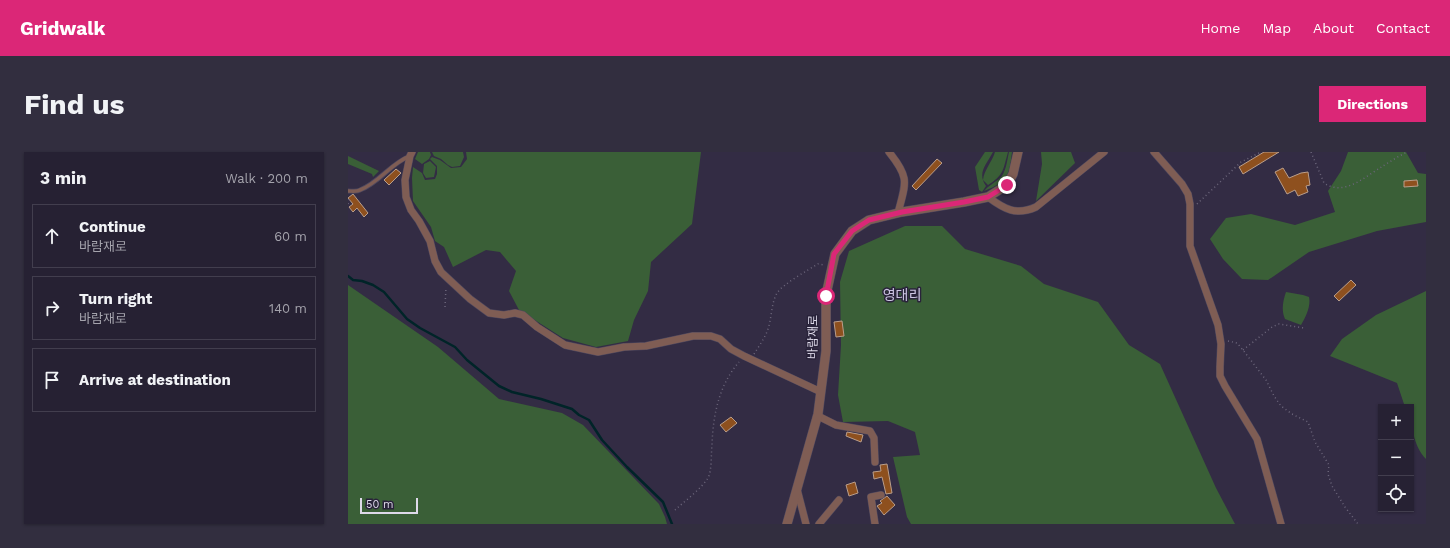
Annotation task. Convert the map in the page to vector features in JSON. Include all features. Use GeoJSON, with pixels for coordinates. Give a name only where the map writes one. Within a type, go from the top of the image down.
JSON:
{"type":"FeatureCollection","features":[{"type":"Feature","properties":{"kind":"street"},"geometry":{"type":"LineString","coordinates":[[889,152],[900,166],[906,184],[898,213]]}},
{"type":"Feature","properties":{"kind":"street","name":"바람재로"},"geometry":{"type":"LineString","coordinates":[[786,524],[818,416],[826,351],[826,296],[834,254],[852,231],[869,220],[898,213],[988,197],[1007,185],[1013,174],[1018,152]]}},
{"type":"Feature","properties":{"kind":"street"},"geometry":{"type":"LineString","coordinates":[[988,197],[1002,207],[1020,212],[1028,211],[1036,207],[1104,152]]}},
{"type":"Feature","properties":{"kind":"street"},"geometry":{"type":"LineString","coordinates":[[1154,152],[1182,184],[1188,194],[1190,246],[1218,325],[1220,339],[1220,376],[1224,386],[1257,439],[1281,524]]}},
{"type":"Feature","properties":{"kind":"street"},"geometry":{"type":"LineString","coordinates":[[411,154],[405,180],[406,197],[411,210],[430,241],[435,261],[441,272],[446,277],[488,313],[504,315],[515,313],[523,315],[537,327],[565,345],[598,352],[646,346],[693,336],[711,336],[720,339],[731,349],[747,358],[821,392]]}},
{"type":"Feature","properties":{"kind":"street"},"geometry":{"type":"LineString","coordinates":[[818,416],[836,425],[870,431],[874,438],[875,462]]}},
{"type":"Feature","properties":{"kind":"street"},"geometry":{"type":"LineString","coordinates":[[797,489],[806,524]]}},
{"type":"Feature","properties":{"kind":"street"},"geometry":{"type":"LineString","coordinates":[[874,524],[871,497],[881,495]]}},
{"type":"Feature","properties":{"kind":"street"},"geometry":{"type":"LineString","coordinates":[[819,524],[839,500]]}},
{"type":"Feature","properties":{"kind":"lane"},"geometry":{"type":"LineString","coordinates":[[350,191],[360,191],[403,158],[411,154]]}},
{"type":"Feature","properties":{"kind":"path"},"geometry":{"type":"LineString","coordinates":[[1189,210],[1241,162],[1261,152]]}},
{"type":"Feature","properties":{"kind":"path"},"geometry":{"type":"LineString","coordinates":[[1311,152],[1324,182],[1327,185],[1338,187],[1358,182],[1393,159],[1407,152]]}},
{"type":"Feature","properties":{"kind":"path"},"geometry":{"type":"LineString","coordinates":[[348,204],[350,191]]}},
{"type":"Feature","properties":{"kind":"path"},"geometry":{"type":"LineString","coordinates":[[675,510],[709,477],[713,426],[720,394],[730,373],[760,345],[768,330],[772,304],[778,292],[791,281],[818,264],[832,266]]}},
{"type":"Feature","properties":{"kind":"path"},"geometry":{"type":"LineString","coordinates":[[445,307],[446,277]]}},
{"type":"Feature","properties":{"kind":"path"},"geometry":{"type":"LineString","coordinates":[[1243,350],[1272,327],[1279,324],[1304,328]]}},
{"type":"Feature","properties":{"kind":"path"},"geometry":{"type":"LineString","coordinates":[[1220,339],[1237,343],[1266,380],[1281,406],[1292,414],[1308,422],[1315,442],[1329,465],[1328,474],[1332,486],[1358,524]]}},
{"type":"Feature","properties":{"kind":"green space"},"geometry":{"type":"Polygon","coordinates":[[[418,152],[430,152],[431,155],[429,159],[422,164],[415,159],[418,152]]]}},
{"type":"Feature","properties":{"kind":"green space"},"geometry":{"type":"Polygon","coordinates":[[[432,152],[463,152],[464,157],[460,166],[452,167],[434,156],[432,152]]]}},
{"type":"Feature","properties":{"kind":"green space"},"geometry":{"type":"Polygon","coordinates":[[[466,152],[701,152],[692,224],[651,262],[648,291],[634,320],[628,341],[596,347],[563,338],[519,310],[509,291],[516,271],[500,252],[486,250],[453,267],[444,247],[435,241],[431,227],[413,201],[413,167],[422,173],[425,180],[435,179],[437,174],[437,166],[430,159],[432,157],[440,160],[451,168],[461,167],[467,159],[466,152]]]}},
{"type":"Feature","properties":{"kind":"green space"},"geometry":{"type":"Polygon","coordinates":[[[985,152],[993,152],[982,173],[983,181],[986,186],[982,192],[979,190],[975,167],[985,152]]]}},
{"type":"Feature","properties":{"kind":"green space"},"geometry":{"type":"Polygon","coordinates":[[[995,152],[1008,152],[1002,172],[988,185],[983,180],[986,169],[995,152]]]}},
{"type":"Feature","properties":{"kind":"green space"},"geometry":{"type":"Polygon","coordinates":[[[1009,152],[1012,152],[1010,167],[1006,177],[1003,181],[992,188],[984,191],[1003,174],[1009,152]]]}},
{"type":"Feature","properties":{"kind":"green space"},"geometry":{"type":"Polygon","coordinates":[[[1041,152],[1071,152],[1075,163],[1036,201],[1042,164],[1041,152]]]}},
{"type":"Feature","properties":{"kind":"green space"},"geometry":{"type":"Polygon","coordinates":[[[1348,152],[1406,152],[1418,173],[1426,174],[1426,222],[1377,231],[1309,252],[1268,280],[1242,279],[1223,259],[1210,239],[1226,218],[1251,214],[1295,225],[1335,212],[1328,191],[1341,171],[1348,152]]]}},
{"type":"Feature","properties":{"kind":"green space"},"geometry":{"type":"Polygon","coordinates":[[[348,156],[379,171],[373,177],[372,174],[348,164],[348,156]]]}},
{"type":"Feature","properties":{"kind":"green space"},"geometry":{"type":"Polygon","coordinates":[[[430,161],[436,167],[434,177],[426,178],[423,173],[424,164],[430,161]]]}},
{"type":"Feature","properties":{"kind":"green space"},"geometry":{"type":"Polygon","coordinates":[[[905,226],[942,226],[965,249],[1021,266],[1044,284],[1098,302],[1129,345],[1160,364],[1216,488],[1235,524],[911,524],[907,517],[893,457],[920,455],[915,432],[888,421],[843,422],[838,395],[841,345],[840,282],[849,251],[905,226]]]}},
{"type":"Feature","properties":{"kind":"green space"},"geometry":{"type":"Polygon","coordinates":[[[348,285],[438,347],[499,399],[562,413],[583,425],[659,504],[667,524],[348,524],[348,285]]]}},
{"type":"Feature","properties":{"kind":"green space"},"geometry":{"type":"Polygon","coordinates":[[[1426,291],[1426,459],[1418,448],[1414,434],[1414,404],[1404,404],[1397,383],[1330,356],[1342,339],[1376,315],[1426,291]]]}},
{"type":"Feature","properties":{"kind":"green space"},"geometry":{"type":"Polygon","coordinates":[[[1286,292],[1309,297],[1308,311],[1301,325],[1285,319],[1283,306],[1286,292]]]}},
{"type":"Feature","properties":{"kind":"building"},"geometry":{"type":"Polygon","coordinates":[[[1264,152],[1279,152],[1243,174],[1239,167],[1264,152]]]}},
{"type":"Feature","properties":{"kind":"building"},"geometry":{"type":"Polygon","coordinates":[[[937,159],[942,163],[916,190],[912,186],[937,159]]]}},
{"type":"Feature","properties":{"kind":"building"},"geometry":{"type":"Polygon","coordinates":[[[1283,168],[1289,178],[1308,172],[1310,185],[1306,186],[1308,192],[1298,196],[1295,190],[1287,194],[1275,172],[1283,168]]]}},
{"type":"Feature","properties":{"kind":"building"},"geometry":{"type":"Polygon","coordinates":[[[396,169],[401,173],[389,185],[384,180],[396,169]]]}},
{"type":"Feature","properties":{"kind":"building"},"geometry":{"type":"Polygon","coordinates":[[[1417,180],[1418,186],[1404,187],[1404,181],[1417,180]]]}},
{"type":"Feature","properties":{"kind":"building"},"geometry":{"type":"Polygon","coordinates":[[[353,194],[368,213],[364,217],[357,208],[353,212],[349,207],[353,204],[348,198],[353,194]]]}},
{"type":"Feature","properties":{"kind":"building"},"geometry":{"type":"Polygon","coordinates":[[[1351,280],[1356,285],[1339,301],[1334,296],[1351,280]]]}},
{"type":"Feature","properties":{"kind":"building"},"geometry":{"type":"Polygon","coordinates":[[[842,321],[844,336],[836,337],[834,322],[842,321]]]}},
{"type":"Feature","properties":{"kind":"building"},"geometry":{"type":"Polygon","coordinates":[[[731,417],[737,423],[726,432],[720,425],[731,417]]]}},
{"type":"Feature","properties":{"kind":"building"},"geometry":{"type":"Polygon","coordinates":[[[847,432],[863,435],[861,442],[846,436],[847,432]]]}},
{"type":"Feature","properties":{"kind":"building"},"geometry":{"type":"Polygon","coordinates":[[[887,464],[892,493],[886,494],[882,477],[874,479],[873,472],[881,471],[880,465],[887,464]]]}},
{"type":"Feature","properties":{"kind":"building"},"geometry":{"type":"Polygon","coordinates":[[[855,482],[858,493],[849,496],[846,485],[855,482]]]}},
{"type":"Feature","properties":{"kind":"building"},"geometry":{"type":"Polygon","coordinates":[[[887,496],[895,505],[884,515],[877,506],[882,503],[880,501],[887,496]]]}},
{"type":"Feature","properties":{"kind":"waterway"},"geometry":{"type":"LineString","coordinates":[[348,276],[353,280],[362,281],[373,285],[384,292],[407,319],[420,328],[455,347],[467,360],[499,386],[512,392],[572,409],[579,415],[589,420],[602,440],[663,502],[672,524]]}},
{"type":"Feature","properties":{"kind":"district","name":"영대리"},"geometry":{"type":"Point","coordinates":[902,295]}},
{"type":"Feature","properties":{"kind":"route"},"geometry":{"type":"LineString","coordinates":[[826,296],[834,254],[852,231],[869,220],[902,212],[988,197],[1007,185]]}}]}
